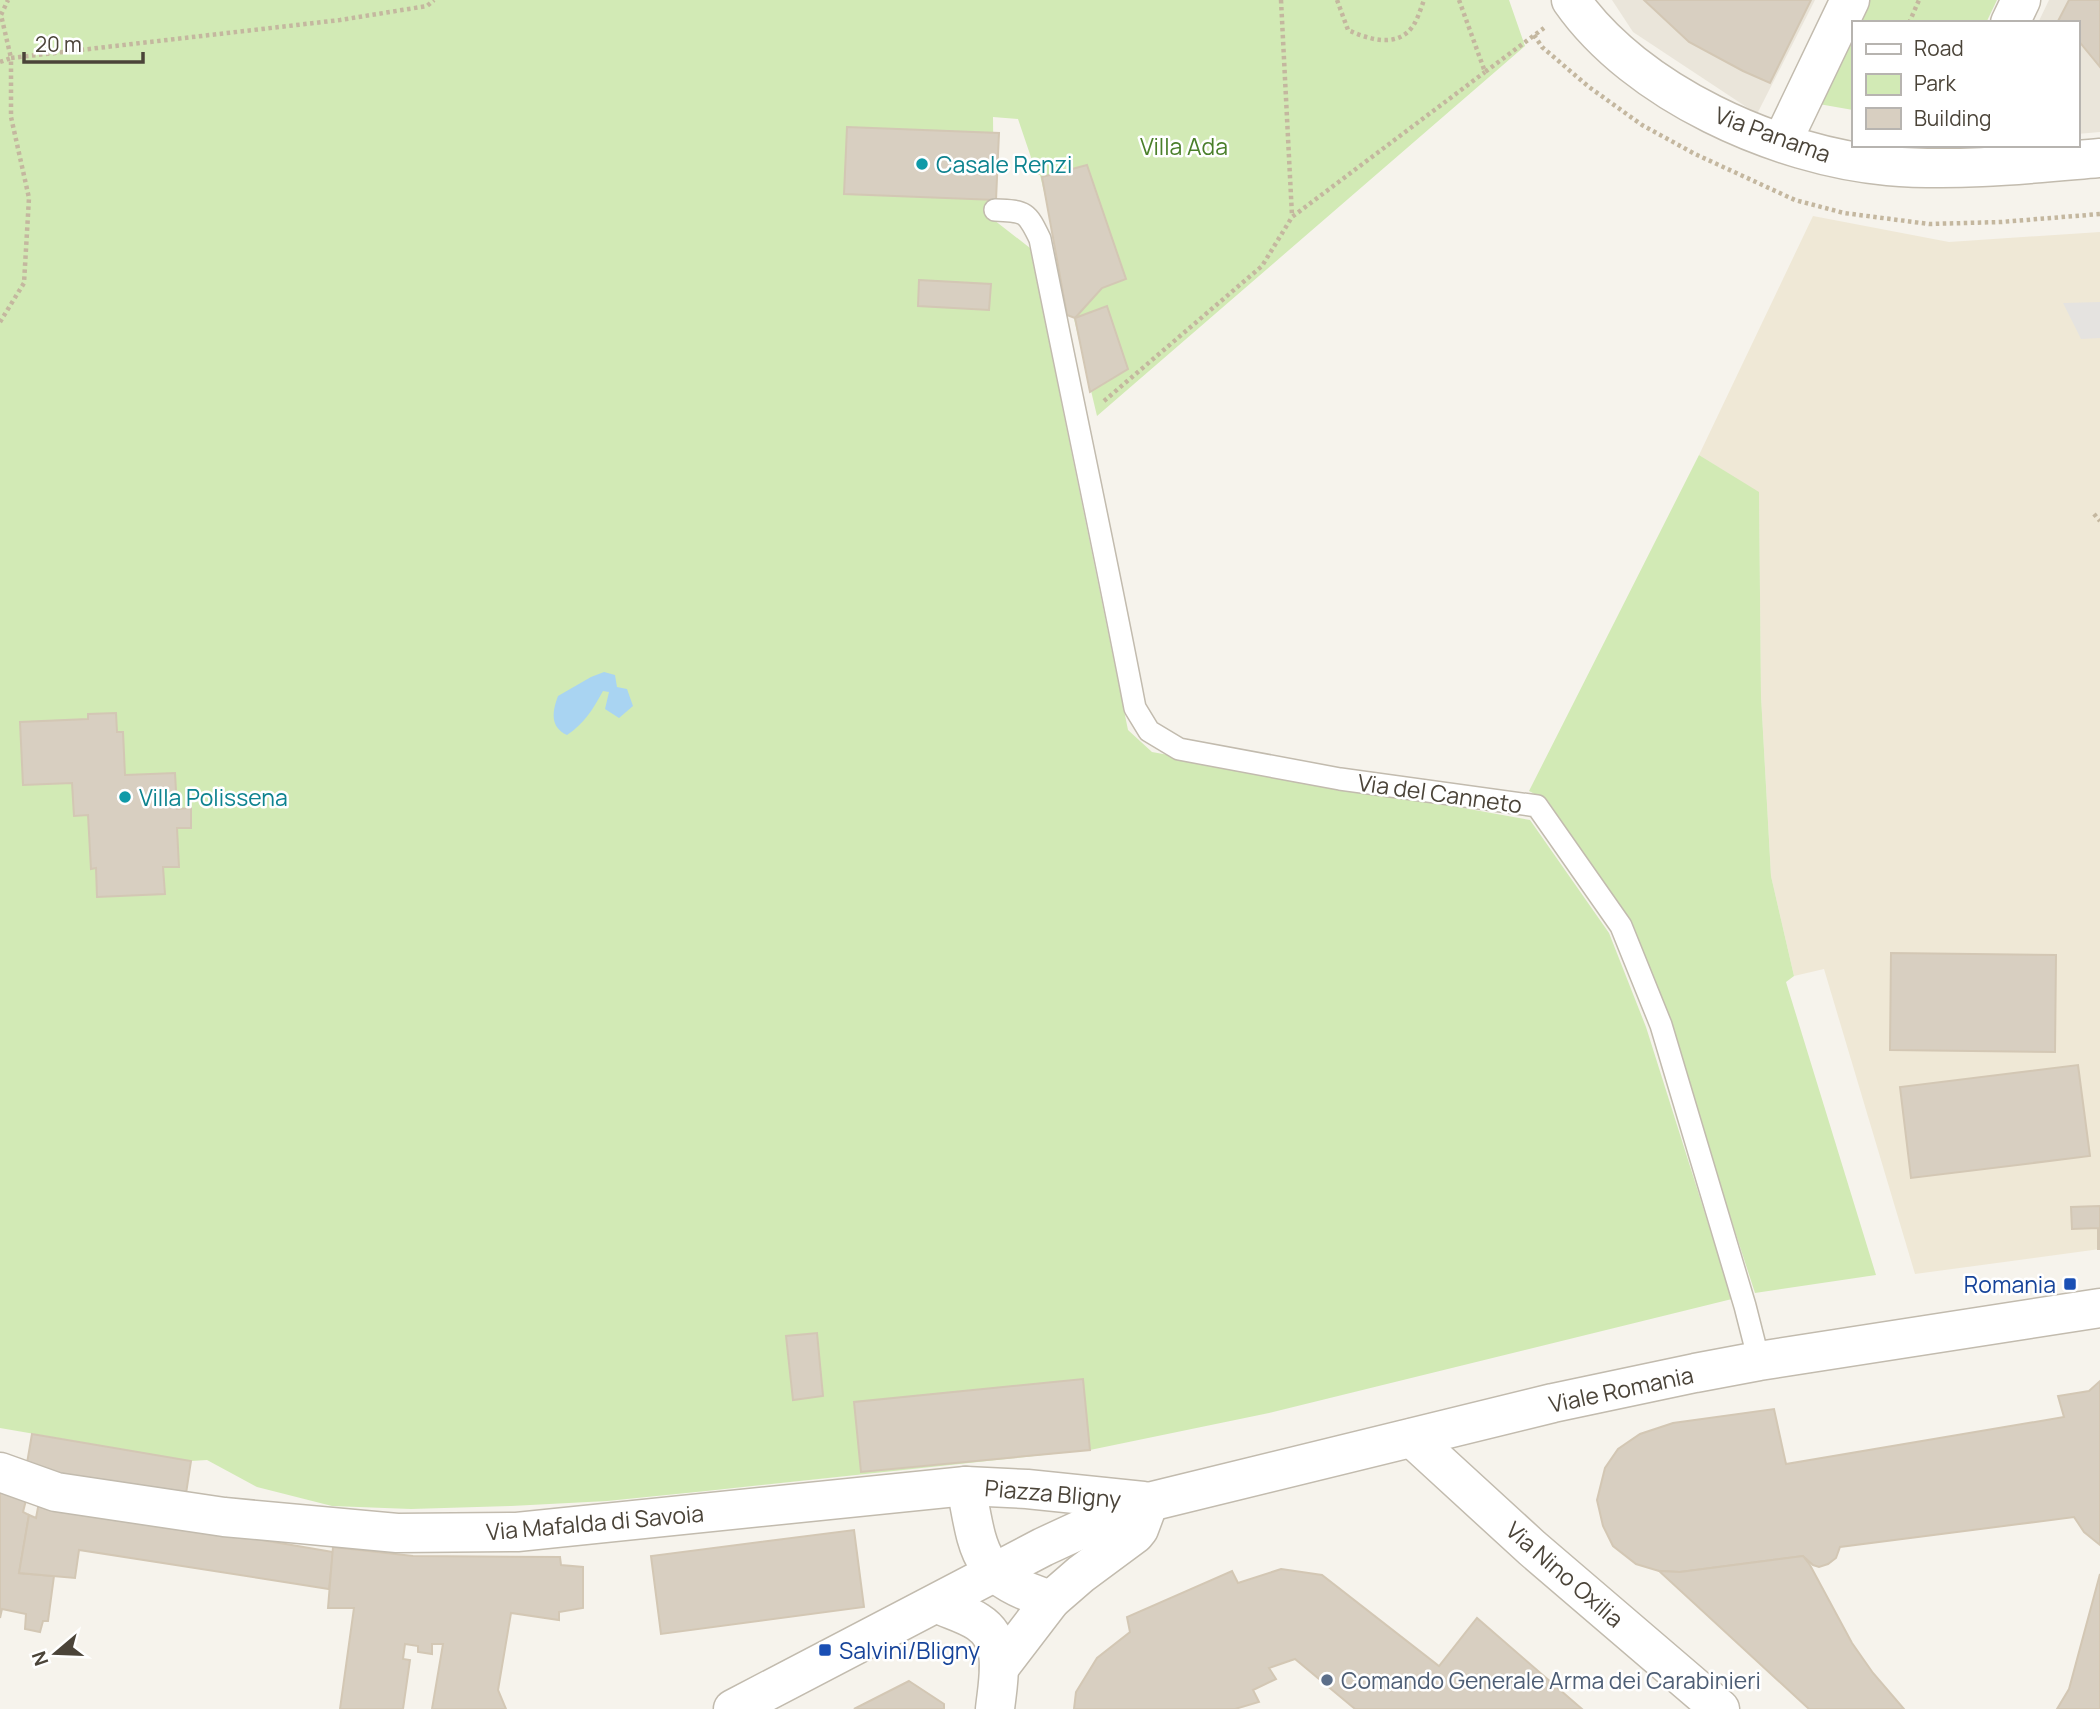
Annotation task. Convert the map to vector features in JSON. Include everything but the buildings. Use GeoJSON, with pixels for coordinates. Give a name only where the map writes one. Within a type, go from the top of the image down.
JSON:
{"type":"FeatureCollection","features":[{"type":"Feature","properties":{"kind":"street","name":"Via Panama"},"geometry":{"type":"LineString","coordinates":[[1571,0],[1616,48],[1665,88],[1719,117],[1782,142],[1886,166],[1944,157],[2100,158]]}},
{"type":"Feature","properties":{"kind":"street"},"geometry":{"type":"LineString","coordinates":[[1782,142],[1850,0]]}},
{"type":"Feature","properties":{"kind":"street"},"geometry":{"type":"LineString","coordinates":[[2011,21],[2021,0]]}},
{"type":"Feature","properties":{"kind":"street","name":"Viale Romania"},"geometry":{"type":"LineString","coordinates":[[1149,1502],[1553,1403],[1759,1361],[2100,1308]]}},
{"type":"Feature","properties":{"kind":"street","name":"Via Nino Oxilia"},"geometry":{"type":"LineString","coordinates":[[1412,1438],[1532,1548],[1715,1708]]}},
{"type":"Feature","properties":{"kind":"street","name":"Via Mafalda di Savoia"},"geometry":{"type":"LineString","coordinates":[[0,1472],[56,1492],[224,1517],[397,1533],[517,1532],[966,1486]]}},
{"type":"Feature","properties":{"kind":"street","name":"Piazza Bligny"},"geometry":{"type":"LineString","coordinates":[[994,1573],[978,1544],[966,1486],[1027,1489],[1149,1502]]}},
{"type":"Feature","properties":{"kind":"street","name":"Piazza Bligny"},"geometry":{"type":"LineString","coordinates":[[733,1709],[994,1573],[1097,1522],[1149,1502]]}},
{"type":"Feature","properties":{"kind":"street","name":"Piazza Bligny"},"geometry":{"type":"LineString","coordinates":[[999,1668],[1051,1600],[1135,1534],[1149,1502]]}},
{"type":"Feature","properties":{"kind":"street"},"geometry":{"type":"LineString","coordinates":[[994,1573],[1028,1592],[1051,1600]]}},
{"type":"Feature","properties":{"kind":"street"},"geometry":{"type":"LineString","coordinates":[[938,1604],[974,1619],[987,1629],[996,1643],[999,1668],[995,1709]]}},
{"type":"Feature","properties":{"kind":"lane","name":"Via del Canneto"},"geometry":{"type":"LineString","coordinates":[[995,210],[1015,210],[1029,216],[1040,239],[1135,708],[1149,731],[1179,749],[1340,779],[1537,806],[1621,926],[1661,1025],[1759,1361]]}},
{"type":"Feature","properties":{"kind":"path"},"geometry":{"type":"LineString","coordinates":[[0,322],[24,283],[29,198],[11,117],[11,58],[1,15],[8,0]]}},
{"type":"Feature","properties":{"kind":"path"},"geometry":{"type":"LineString","coordinates":[[0,62],[11,58],[340,20],[427,6],[434,0]]}},
{"type":"Feature","properties":{"kind":"path"},"geometry":{"type":"LineString","coordinates":[[1281,0],[1292,217]]}},
{"type":"Feature","properties":{"kind":"path"},"geometry":{"type":"LineString","coordinates":[[1337,0],[1348,30],[1367,38],[1385,41],[1401,36],[1413,26],[1424,0]]}},
{"type":"Feature","properties":{"kind":"path"},"geometry":{"type":"LineString","coordinates":[[1459,0],[1485,72]]}},
{"type":"Feature","properties":{"kind":"path"},"geometry":{"type":"LineString","coordinates":[[1910,21],[1919,0]]}},
{"type":"Feature","properties":{"kind":"path"},"geometry":{"type":"LineString","coordinates":[[1077,424],[1262,266],[1292,217],[1534,35]]}},
{"type":"Feature","properties":{"kind":"path"},"geometry":{"type":"LineString","coordinates":[[2094,514],[2100,521]]}},
{"type":"Feature","properties":{"kind":"shaded area"},"geometry":{"type":"Polygon","coordinates":[[[1612,0],[1815,0],[1757,114],[1633,32],[1612,0]]]}},
{"type":"Feature","properties":{"kind":"shaded area"},"geometry":{"type":"Polygon","coordinates":[[[2049,0],[2100,0],[2100,132],[2079,134],[2079,21],[2039,21],[2049,0]]]}},
{"type":"Feature","properties":{"kind":"shaded area"},"geometry":{"type":"Polygon","coordinates":[[[1813,216],[1949,242],[2100,232],[2100,1249],[1915,1274],[1824,969],[1794,976],[1771,876],[1761,696],[1759,493],[1699,455],[1813,216]]]}},
{"type":"Feature","properties":{"kind":"shaded area"},"geometry":{"type":"Polygon","coordinates":[[[2100,302],[2100,338],[2081,339],[2063,303],[2100,302]]]}},
{"type":"Feature","properties":{"kind":"green space","name":"Villa Ada"},"geometry":{"type":"Polygon","coordinates":[[[0,0],[1509,0],[1525,46],[1097,416],[1040,175],[1037,175],[1018,119],[993,117],[994,220],[1030,248],[1128,730],[1152,752],[1530,820],[1609,933],[1646,1027],[1732,1299],[1269,1413],[1090,1450],[607,1501],[411,1509],[332,1506],[257,1487],[207,1460],[191,1461],[0,1428],[0,0]]]}},
{"type":"Feature","properties":{"kind":"green space"},"geometry":{"type":"Polygon","coordinates":[[[1865,0],[1997,0],[1987,21],[1855,21],[1865,0]]]}},
{"type":"Feature","properties":{"kind":"green space"},"geometry":{"type":"Polygon","coordinates":[[[1852,25],[1852,110],[1813,103],[1852,25]]]}},
{"type":"Feature","properties":{"kind":"green space"},"geometry":{"type":"Polygon","coordinates":[[[1699,455],[1759,492],[1761,696],[1771,876],[1794,976],[1786,982],[1876,1275],[1755,1293],[1667,1022],[1629,921],[1548,801],[1529,791],[1699,455]]]}},
{"type":"Feature","properties":{"kind":"water"},"geometry":{"type":"Polygon","coordinates":[[[604,672],[615,675],[617,687],[627,689],[633,706],[619,718],[605,709],[609,692],[603,691],[579,726],[567,735],[561,732],[554,718],[558,696],[604,672]]]}},
{"type":"Feature","properties":{"kind":"place","name":"Casale Renzi"},"geometry":{"type":"Point","coordinates":[922,164]}},
{"type":"Feature","properties":{"kind":"place","name":"Villa Polissena"},"geometry":{"type":"Point","coordinates":[125,797]}},
{"type":"Feature","properties":{"kind":"place","name":"Romania"},"geometry":{"type":"Point","coordinates":[2070,1284]}},
{"type":"Feature","properties":{"kind":"place","name":"Salvini/Bligny"},"geometry":{"type":"Point","coordinates":[825,1650]}},
{"type":"Feature","properties":{"kind":"place","name":"Comando Generale Arma dei Carabinieri"},"geometry":{"type":"Point","coordinates":[1327,1680]}}]}
